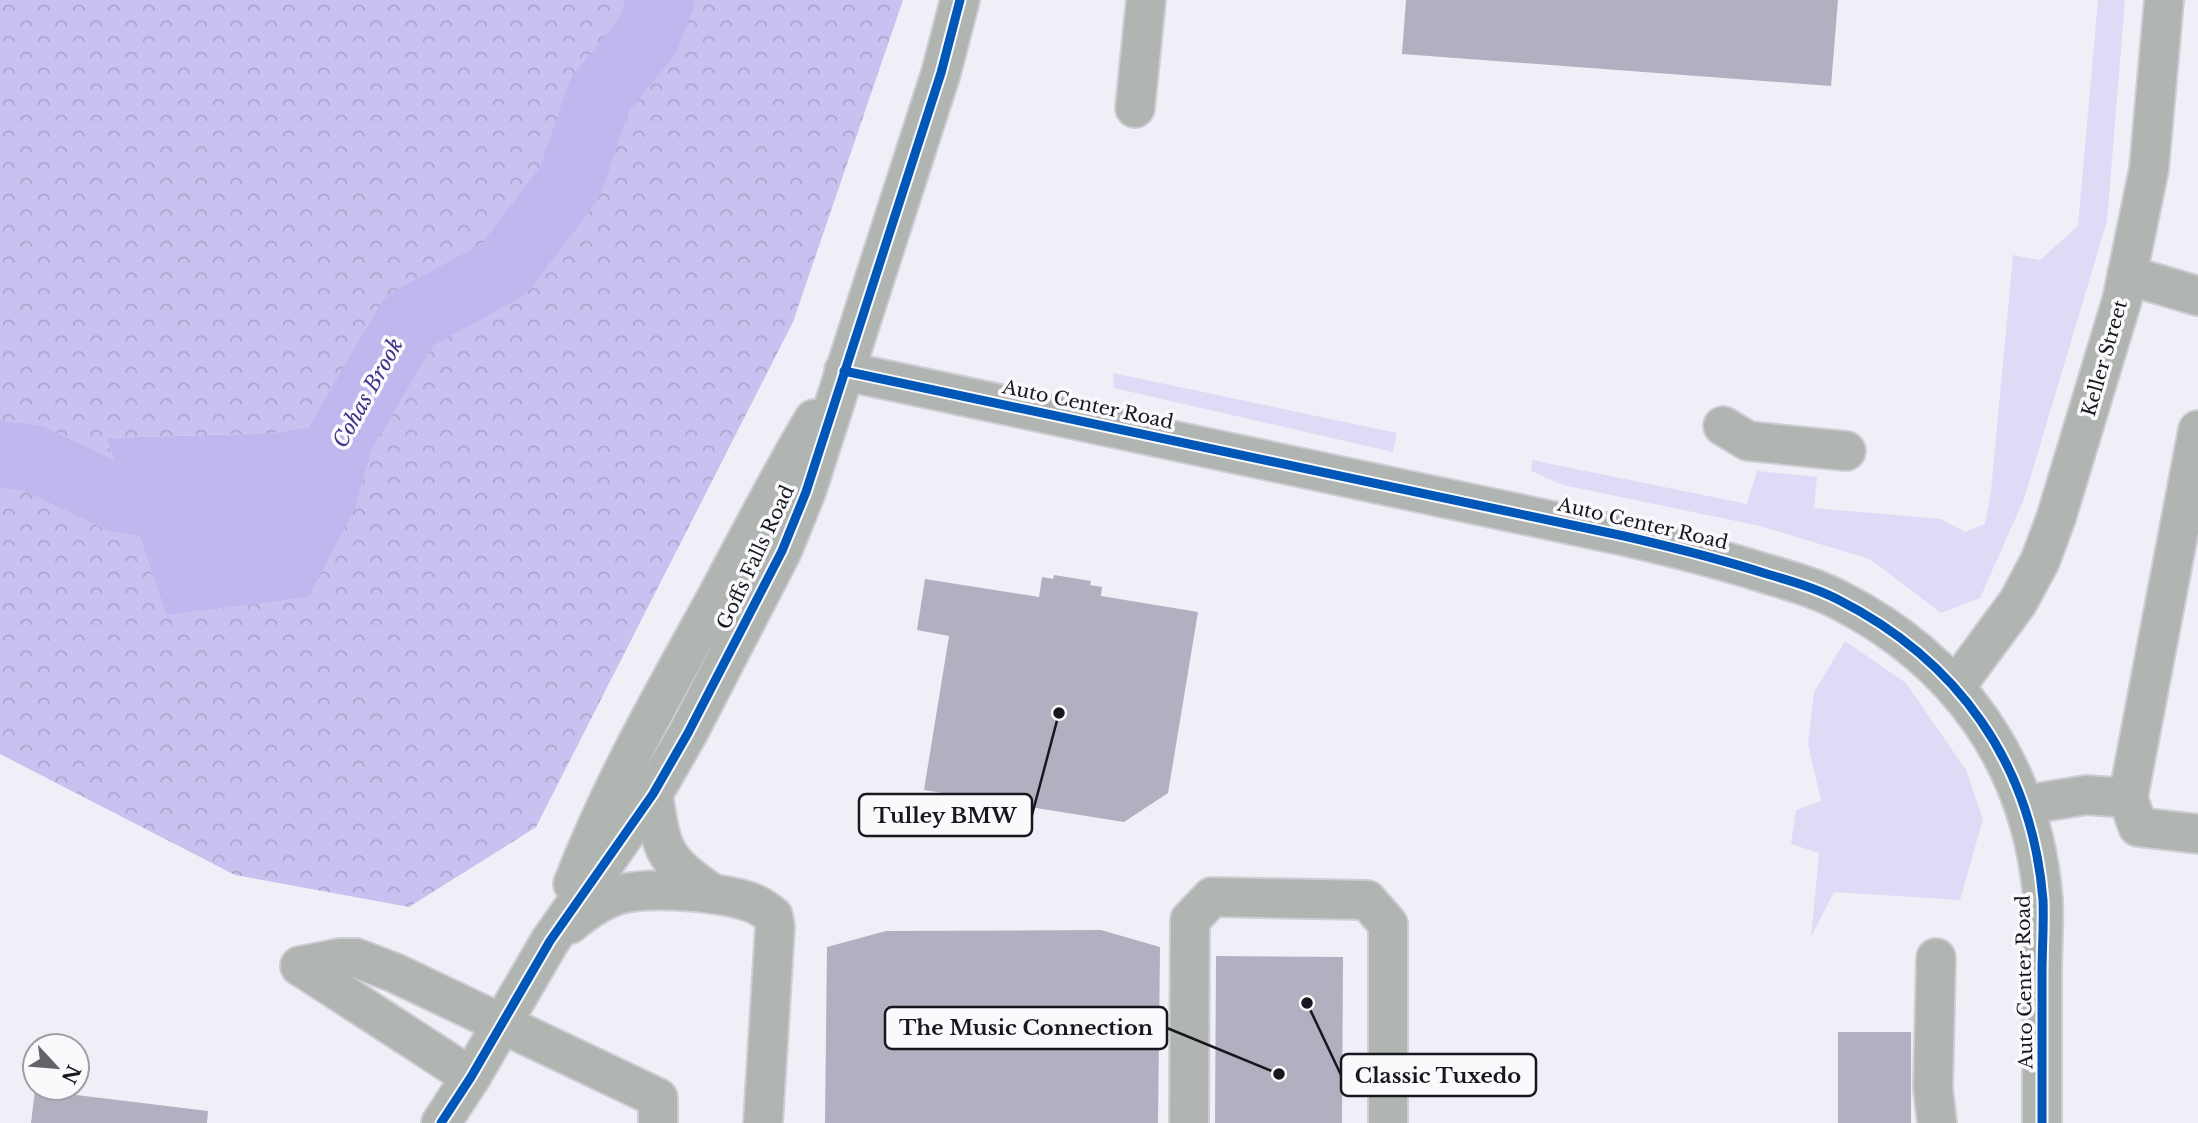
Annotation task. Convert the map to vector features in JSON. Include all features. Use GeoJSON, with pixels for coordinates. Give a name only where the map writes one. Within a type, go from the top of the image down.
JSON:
{"type":"FeatureCollection","features":[{"type":"Feature","properties":{"kind":"street","name":"Goffs Falls Road"},"geometry":{"type":"LineString","coordinates":[[441,1123],[471,1077],[550,941],[653,794],[688,733],[782,551],[806,492],[941,73],[960,0]]}},
{"type":"Feature","properties":{"kind":"street"},"geometry":{"type":"LineString","coordinates":[[1135,108],[1146,0]]}},
{"type":"Feature","properties":{"kind":"street","name":"Keller Street"},"geometry":{"type":"LineString","coordinates":[[1956,686],[2018,602],[2040,561],[2056,518],[2122,300],[2149,169],[2164,0]]}},
{"type":"Feature","properties":{"kind":"street"},"geometry":{"type":"LineString","coordinates":[[2127,275],[2198,296]]}},
{"type":"Feature","properties":{"kind":"street","name":"Goffs Falls Road"},"geometry":{"type":"LineString","coordinates":[[550,941],[587,848],[625,765],[785,466],[844,371]]}},
{"type":"Feature","properties":{"kind":"street","name":"Auto Center Road"},"geometry":{"type":"LineString","coordinates":[[844,371],[1492,506],[1717,558],[1836,598],[1871,618],[1907,642],[1956,686],[2008,766],[2024,806],[2043,900],[2042,1123]]}},
{"type":"Feature","properties":{"kind":"street"},"geometry":{"type":"LineString","coordinates":[[1723,426],[1748,441],[1846,451]]}},
{"type":"Feature","properties":{"kind":"street"},"geometry":{"type":"LineString","coordinates":[[2198,430],[2128,798],[2138,827],[2198,834]]}},
{"type":"Feature","properties":{"kind":"street"},"geometry":{"type":"LineString","coordinates":[[653,794],[660,839],[672,862],[713,894]]}},
{"type":"Feature","properties":{"kind":"street"},"geometry":{"type":"LineString","coordinates":[[2024,806],[2086,795],[2128,798]]}},
{"type":"Feature","properties":{"kind":"street"},"geometry":{"type":"LineString","coordinates":[[550,941],[584,912],[620,894],[654,890],[713,894],[752,903],[773,916],[775,927],[763,1123]]}},
{"type":"Feature","properties":{"kind":"street"},"geometry":{"type":"LineString","coordinates":[[1189,1123],[1190,920],[1212,897],[1367,900],[1388,925],[1388,1123]]}},
{"type":"Feature","properties":{"kind":"street"},"geometry":{"type":"LineString","coordinates":[[471,1077],[300,966],[340,958],[356,958],[395,973],[658,1098],[658,1123]]}},
{"type":"Feature","properties":{"kind":"street"},"geometry":{"type":"LineString","coordinates":[[1936,958],[1933,1088],[1937,1123]]}},
{"type":"Feature","properties":{"kind":"street","name":"Goffs Falls Road"},"geometry":{"type":"LineString","coordinates":[[449,1123],[471,1077]]}},
{"type":"Feature","properties":{"kind":"shaded area"},"geometry":{"type":"Polygon","coordinates":[[[2098,0],[2125,0],[2107,221],[2024,499],[1980,598],[1941,613],[1870,559],[1760,526],[1563,485],[1531,471],[1532,460],[1747,504],[1757,471],[1817,477],[1814,508],[1941,519],[1965,532],[1985,524],[1991,491],[2013,255],[2040,260],[2078,226],[2098,0]]]}},
{"type":"Feature","properties":{"kind":"shaded area"},"geometry":{"type":"Polygon","coordinates":[[[1113,373],[1397,433],[1393,452],[1114,388],[1113,373]]]}},
{"type":"Feature","properties":{"kind":"shaded area"},"geometry":{"type":"Polygon","coordinates":[[[381,414],[356,507],[308,597],[166,615],[106,438],[272,433],[381,414]]]}},
{"type":"Feature","properties":{"kind":"shaded area"},"geometry":{"type":"Polygon","coordinates":[[[1845,641],[1906,683],[1966,770],[1983,819],[1960,900],[1834,892],[1811,937],[1819,853],[1791,844],[1796,810],[1821,801],[1808,744],[1814,692],[1845,641]]]}},
{"type":"Feature","properties":{"kind":"green space"},"geometry":{"type":"Polygon","coordinates":[[[0,0],[903,0],[793,322],[536,827],[409,907],[235,875],[0,754],[0,0]],[[380,414],[272,433],[106,438],[166,615],[356,507],[380,414]]]}},
{"type":"Feature","properties":{"kind":"building"},"geometry":{"type":"Polygon","coordinates":[[[1406,0],[1838,0],[1831,86],[1402,54],[1406,0]]]}},
{"type":"Feature","properties":{"kind":"building"},"geometry":{"type":"Polygon","coordinates":[[[1054,575],[1091,581],[1090,585],[1102,587],[1101,596],[1198,612],[1168,793],[1124,822],[924,790],[949,636],[917,630],[925,579],[1039,597],[1042,577],[1053,579],[1054,575]]]}},
{"type":"Feature","properties":{"kind":"building"},"geometry":{"type":"Polygon","coordinates":[[[1101,930],[1160,947],[1158,1123],[825,1123],[827,947],[886,931],[1101,930]]]}},
{"type":"Feature","properties":{"kind":"building"},"geometry":{"type":"Polygon","coordinates":[[[1216,956],[1343,957],[1342,1123],[1215,1123],[1216,956]]]}},
{"type":"Feature","properties":{"kind":"building"},"geometry":{"type":"Polygon","coordinates":[[[1838,1032],[1911,1032],[1911,1123],[1838,1123],[1838,1032]]]}},
{"type":"Feature","properties":{"kind":"building"},"geometry":{"type":"Polygon","coordinates":[[[91,1097],[208,1111],[207,1123],[31,1123],[34,1102],[91,1102],[91,1097]]]}},
{"type":"Feature","properties":{"kind":"waterway","name":"Cohas Brook"},"geometry":{"type":"LineString","coordinates":[[312,501],[342,435],[409,321],[504,269],[570,182],[600,94],[647,37],[661,0]]}},
{"type":"Feature","properties":{"kind":"waterway","name":"Cohas Brook"},"geometry":{"type":"LineString","coordinates":[[0,454],[33,458],[118,499],[176,508],[211,527]]}},
{"type":"Feature","properties":{"kind":"cycle path"},"geometry":{"type":"LineString","coordinates":[[441,1123],[471,1077],[550,941],[653,794],[688,733],[782,551],[806,492],[941,73],[960,0]]}},
{"type":"Feature","properties":{"kind":"cycle path"},"geometry":{"type":"LineString","coordinates":[[844,371],[1660,544],[1812,588],[1880,624],[1919,653],[1952,685],[1981,721],[2005,761],[2023,804],[2036,851],[2043,900],[2042,1123]]}},
{"type":"Feature","properties":{"kind":"place","name":"Tulley BMW"},"geometry":{"type":"Point","coordinates":[1059,713]}},
{"type":"Feature","properties":{"kind":"place","name":"Classic Tuxedo"},"geometry":{"type":"Point","coordinates":[1307,1003]}},
{"type":"Feature","properties":{"kind":"place","name":"The Music Connection"},"geometry":{"type":"Point","coordinates":[1279,1074]}}]}
